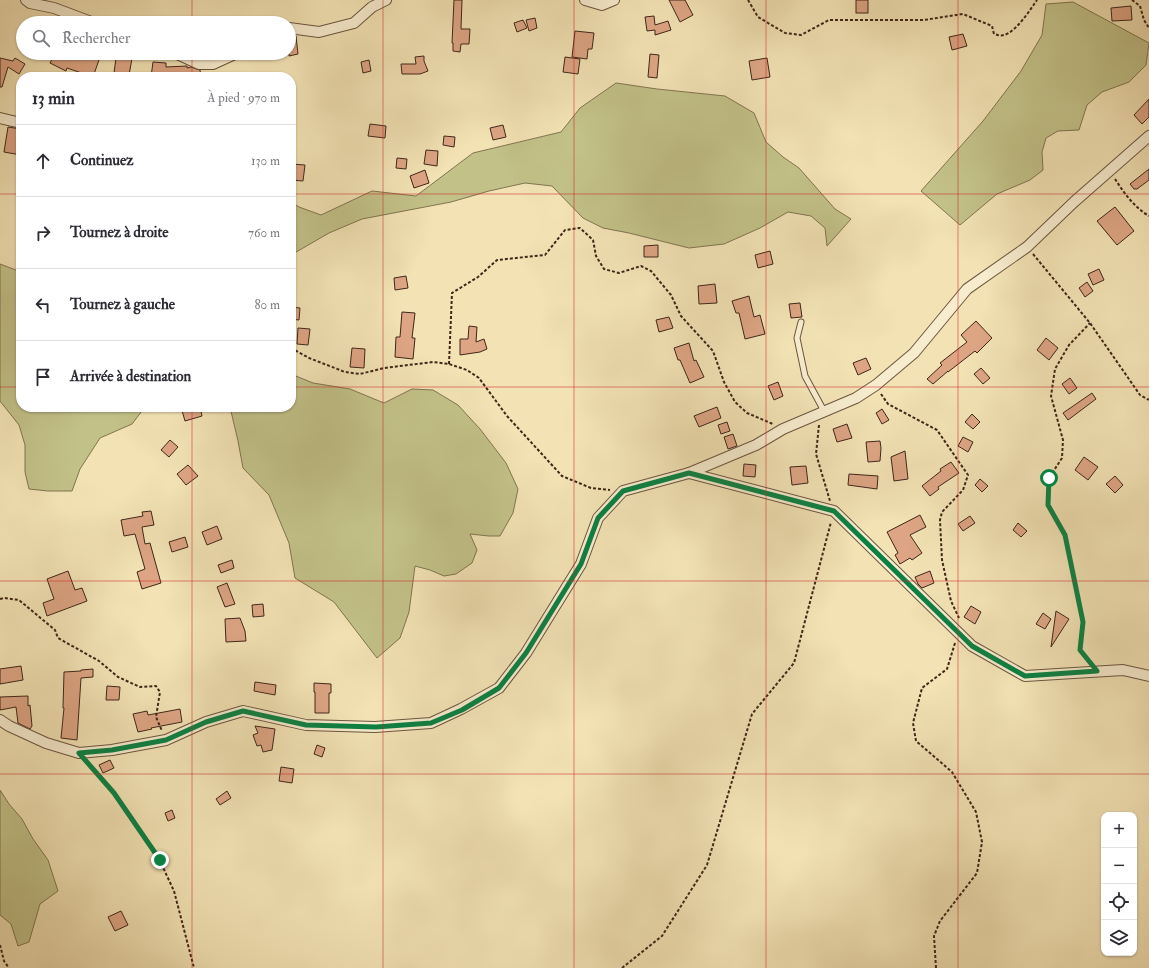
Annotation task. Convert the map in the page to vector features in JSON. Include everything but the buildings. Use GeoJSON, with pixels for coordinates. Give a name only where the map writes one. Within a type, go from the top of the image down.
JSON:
{"type":"FeatureCollection","features":[{"type":"Feature","properties":{"kind":"street"},"geometry":{"type":"LineString","coordinates":[[26,0],[30,3],[54,8],[75,16]]}},
{"type":"Feature","properties":{"kind":"street"},"geometry":{"type":"LineString","coordinates":[[296,29],[320,32],[354,23],[372,7],[386,0]]}},
{"type":"Feature","properties":{"kind":"street"},"geometry":{"type":"LineString","coordinates":[[585,0],[602,5],[614,0]]}},
{"type":"Feature","properties":{"kind":"street"},"geometry":{"type":"LineString","coordinates":[[190,60],[199,64],[213,64],[222,60]]}},
{"type":"Feature","properties":{"kind":"street"},"geometry":{"type":"LineString","coordinates":[[0,118],[16,122]]}},
{"type":"Feature","properties":{"kind":"street"},"geometry":{"type":"LineString","coordinates":[[0,720],[46,743],[79,753],[112,750],[166,740],[206,722],[243,711],[306,725],[376,727],[431,723],[462,710],[499,688],[526,653],[581,564],[598,518],[623,491],[689,473],[756,445],[784,429],[856,398],[876,386],[914,353],[967,289],[1027,247],[1074,202],[1149,136]]}},
{"type":"Feature","properties":{"kind":"street"},"geometry":{"type":"LineString","coordinates":[[689,473],[834,511],[972,646],[1025,676],[1123,670],[1149,676]]}},
{"type":"Feature","properties":{"kind":"lane"},"geometry":{"type":"LineString","coordinates":[[800,322],[797,338],[805,376],[824,411]]}},
{"type":"Feature","properties":{"kind":"path"},"geometry":{"type":"LineString","coordinates":[[748,0],[758,17],[786,33],[801,35],[829,20],[924,20],[963,14],[992,26],[994,34],[1002,36],[1010,33],[1037,0]]}},
{"type":"Feature","properties":{"kind":"path"},"geometry":{"type":"LineString","coordinates":[[1132,0],[1140,6],[1144,20],[1149,28]]}},
{"type":"Feature","properties":{"kind":"path"},"geometry":{"type":"LineString","coordinates":[[1110,170],[1125,194],[1141,211],[1149,216]]}},
{"type":"Feature","properties":{"kind":"path"},"geometry":{"type":"LineString","coordinates":[[449,364],[452,293],[478,277],[497,260],[544,255],[565,230],[580,228],[593,240],[596,256],[604,269],[618,273],[641,266],[651,271],[671,295],[681,316],[713,351],[724,382],[735,402],[747,413],[784,429]]}},
{"type":"Feature","properties":{"kind":"path"},"geometry":{"type":"LineString","coordinates":[[1027,247],[1090,323],[1140,395],[1149,400]]}},
{"type":"Feature","properties":{"kind":"path"},"geometry":{"type":"LineString","coordinates":[[1090,323],[1069,345],[1055,369],[1051,396],[1063,440],[1062,458],[1049,478],[1048,505],[1065,535],[1083,622],[1080,650],[1097,671]]}},
{"type":"Feature","properties":{"kind":"path"},"geometry":{"type":"LineString","coordinates":[[296,351],[309,358],[344,372],[360,374],[384,368],[433,362],[449,364],[466,370],[479,378],[506,416],[562,476],[591,488],[623,491]]}},
{"type":"Feature","properties":{"kind":"path"},"geometry":{"type":"LineString","coordinates":[[876,386],[888,404],[937,430],[968,474],[963,490],[942,512],[940,520],[944,567],[951,601],[961,622],[947,669],[922,688],[913,723],[916,741],[952,772],[961,785],[976,812],[982,842],[977,873],[940,922],[934,936],[936,968]]}},
{"type":"Feature","properties":{"kind":"path"},"geometry":{"type":"LineString","coordinates":[[622,968],[662,936],[707,865],[752,714],[794,663],[834,511],[816,454],[819,423],[824,411]]}},
{"type":"Feature","properties":{"kind":"path"},"geometry":{"type":"LineString","coordinates":[[0,599],[4,598],[19,600],[55,630],[58,638],[99,661],[118,677],[140,687],[156,686],[160,692],[156,717],[166,740]]}},
{"type":"Feature","properties":{"kind":"path"},"geometry":{"type":"LineString","coordinates":[[79,753],[114,793],[160,860],[174,891],[194,968]]}},
{"type":"Feature","properties":{"kind":"path"},"geometry":{"type":"LineString","coordinates":[[0,945],[4,961],[9,968]]}},
{"type":"Feature","properties":{"kind":"shaded area"},"geometry":{"type":"Polygon","coordinates":[[[1073,2],[1149,43],[1146,65],[1129,82],[1102,92],[1087,105],[1079,130],[1058,131],[1046,138],[1042,152],[1043,170],[1030,180],[997,194],[960,225],[921,191],[983,121],[1021,71],[1042,35],[1046,4],[1073,2]]]}},
{"type":"Feature","properties":{"kind":"shaded area"},"geometry":{"type":"Polygon","coordinates":[[[616,83],[725,96],[754,113],[766,142],[783,157],[799,168],[835,209],[851,219],[827,246],[825,228],[811,216],[788,212],[760,228],[724,244],[689,248],[603,228],[583,218],[552,186],[525,183],[489,191],[451,202],[362,219],[329,233],[296,252],[296,205],[321,215],[372,191],[416,196],[473,153],[561,132],[580,108],[616,83]]]}},
{"type":"Feature","properties":{"kind":"shaded area"},"geometry":{"type":"Polygon","coordinates":[[[0,264],[16,270],[16,412],[141,412],[132,424],[100,438],[80,469],[72,491],[48,491],[29,489],[25,472],[25,445],[19,425],[0,401],[0,264]]]}},
{"type":"Feature","properties":{"kind":"shaded area"},"geometry":{"type":"Polygon","coordinates":[[[296,376],[313,383],[350,389],[384,403],[412,389],[433,390],[458,405],[480,429],[506,463],[518,489],[513,513],[500,536],[470,534],[477,550],[472,563],[456,574],[444,576],[415,566],[409,612],[400,638],[377,658],[334,602],[295,578],[289,543],[269,495],[243,468],[231,412],[296,412],[296,376]]]}},
{"type":"Feature","properties":{"kind":"shaded area"},"geometry":{"type":"Polygon","coordinates":[[[0,790],[9,804],[22,819],[33,839],[48,860],[58,891],[40,904],[29,942],[18,946],[11,924],[0,915],[0,790]]]}},
{"type":"Feature","properties":{"kind":"route"},"geometry":{"type":"LineString","coordinates":[[160,860],[114,793],[79,753],[112,750],[166,740],[206,722],[243,711],[306,725],[376,727],[431,723],[462,710],[499,688],[526,653],[581,564],[598,518],[623,491],[689,473],[834,511],[972,646],[1025,676],[1097,671],[1080,650],[1083,622],[1065,535],[1048,505],[1049,478]]}}]}
